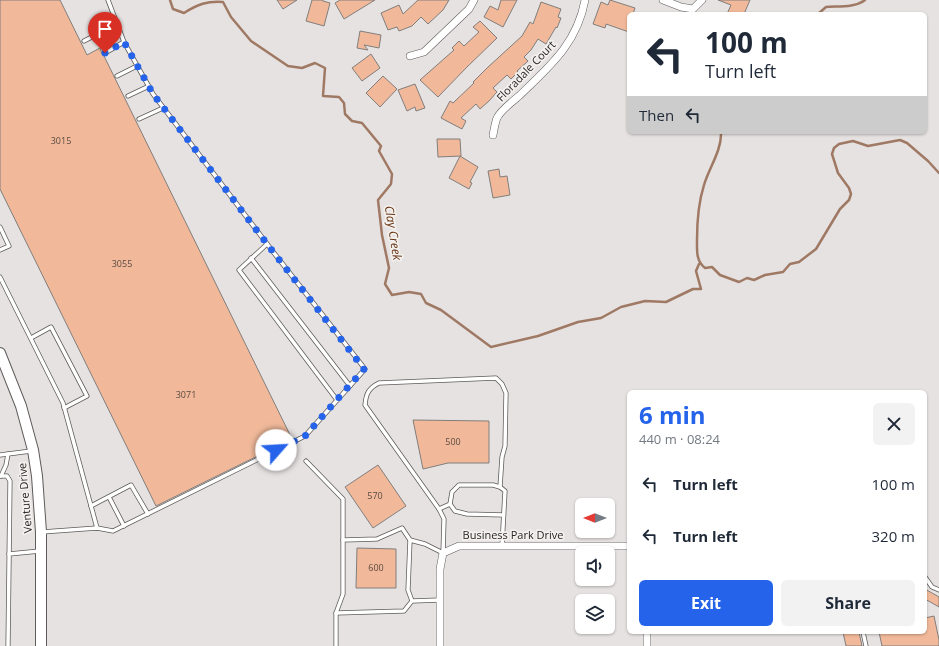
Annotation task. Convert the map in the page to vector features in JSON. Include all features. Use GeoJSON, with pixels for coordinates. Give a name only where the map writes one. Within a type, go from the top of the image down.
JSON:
{"type":"FeatureCollection","features":[{"type":"Feature","properties":{"kind":"street"},"geometry":{"type":"LineString","coordinates":[[410,56],[424,52],[469,9],[474,0]]}},
{"type":"Feature","properties":{"kind":"street","name":"Floradale Court"},"geometry":{"type":"LineString","coordinates":[[492,135],[497,116],[559,57],[570,41],[577,27],[585,0]]}},
{"type":"Feature","properties":{"kind":"street"},"geometry":{"type":"LineString","coordinates":[[663,0],[681,7],[693,9],[702,0]]}},
{"type":"Feature","properties":{"kind":"street","name":"Venture Drive"},"geometry":{"type":"LineString","coordinates":[[0,353],[21,406],[37,476],[41,532],[41,646]]}},
{"type":"Feature","properties":{"kind":"street","name":"Business Park Drive"},"geometry":{"type":"LineString","coordinates":[[443,553],[459,546],[627,546]]}},
{"type":"Feature","properties":{"kind":"street"},"geometry":{"type":"LineString","coordinates":[[440,646],[440,569],[443,553]]}},
{"type":"Feature","properties":{"kind":"street"},"geometry":{"type":"LineString","coordinates":[[647,634],[647,646]]}},
{"type":"Feature","properties":{"kind":"lane"},"geometry":{"type":"LineString","coordinates":[[41,532],[97,528],[113,531],[305,436],[364,369],[164,108],[149,86],[124,42],[108,0]]}},
{"type":"Feature","properties":{"kind":"lane"},"geometry":{"type":"LineString","coordinates":[[84,41],[117,24]]}},
{"type":"Feature","properties":{"kind":"lane"},"geometry":{"type":"LineString","coordinates":[[105,53],[124,42]]}},
{"type":"Feature","properties":{"kind":"lane"},"geometry":{"type":"LineString","coordinates":[[117,76],[137,66]]}},
{"type":"Feature","properties":{"kind":"lane"},"geometry":{"type":"LineString","coordinates":[[128,96],[149,86]]}},
{"type":"Feature","properties":{"kind":"lane"},"geometry":{"type":"LineString","coordinates":[[139,120],[164,108]]}},
{"type":"Feature","properties":{"kind":"lane"},"geometry":{"type":"LineString","coordinates":[[0,227],[9,246],[0,250]]}},
{"type":"Feature","properties":{"kind":"lane"},"geometry":{"type":"LineString","coordinates":[[267,244],[239,270],[337,400]]}},
{"type":"Feature","properties":{"kind":"lane"},"geometry":{"type":"LineString","coordinates":[[251,258],[350,386]]}},
{"type":"Feature","properties":{"kind":"lane"},"geometry":{"type":"LineString","coordinates":[[0,277],[64,408],[97,528]]}},
{"type":"Feature","properties":{"kind":"lane"},"geometry":{"type":"LineString","coordinates":[[31,338],[51,327],[87,396],[64,408]]}},
{"type":"Feature","properties":{"kind":"lane"},"geometry":{"type":"LineString","coordinates":[[410,540],[425,544],[443,553],[444,520],[439,509],[365,405],[366,395],[370,388],[379,383],[496,378],[502,384],[506,393],[505,446],[502,457],[500,487]]}},
{"type":"Feature","properties":{"kind":"lane"},"geometry":{"type":"LineString","coordinates":[[0,455],[32,450]]}},
{"type":"Feature","properties":{"kind":"lane"},"geometry":{"type":"LineString","coordinates":[[8,454],[6,465],[1,476],[7,476],[10,481],[8,646]]}},
{"type":"Feature","properties":{"kind":"lane"},"geometry":{"type":"LineString","coordinates":[[306,461],[343,499],[343,594],[336,613],[336,646]]}},
{"type":"Feature","properties":{"kind":"lane"},"geometry":{"type":"LineString","coordinates":[[502,546],[504,515],[505,491],[494,485],[459,485],[452,492],[450,504],[455,511],[462,514],[504,515]]}},
{"type":"Feature","properties":{"kind":"lane"},"geometry":{"type":"LineString","coordinates":[[91,506],[131,486],[148,514]]}},
{"type":"Feature","properties":{"kind":"lane"},"geometry":{"type":"LineString","coordinates":[[108,497],[124,526]]}},
{"type":"Feature","properties":{"kind":"lane"},"geometry":{"type":"LineString","coordinates":[[439,509],[450,504]]}},
{"type":"Feature","properties":{"kind":"lane"},"geometry":{"type":"LineString","coordinates":[[343,540],[377,539],[402,528],[410,540],[408,590],[412,601]]}},
{"type":"Feature","properties":{"kind":"lane"},"geometry":{"type":"LineString","coordinates":[[9,554],[41,551]]}},
{"type":"Feature","properties":{"kind":"lane"},"geometry":{"type":"LineString","coordinates":[[927,580],[932,587],[939,590]]}},
{"type":"Feature","properties":{"kind":"lane"},"geometry":{"type":"LineString","coordinates":[[336,613],[404,610],[412,601],[440,600]]}},
{"type":"Feature","properties":{"kind":"lane"},"geometry":{"type":"LineString","coordinates":[[863,634],[866,646]]}},
{"type":"Feature","properties":{"kind":"building"},"geometry":{"type":"Polygon","coordinates":[[[0,0],[60,0],[87,55],[100,48],[292,439],[156,506],[0,189],[0,0]]]}},
{"type":"Feature","properties":{"kind":"building"},"geometry":{"type":"Polygon","coordinates":[[[277,0],[297,0],[283,9],[277,0]]]}},
{"type":"Feature","properties":{"kind":"building"},"geometry":{"type":"Polygon","coordinates":[[[312,0],[323,0],[330,3],[324,26],[306,21],[312,0]]]}},
{"type":"Feature","properties":{"kind":"building"},"geometry":{"type":"Polygon","coordinates":[[[340,0],[375,0],[344,19],[335,3],[340,0]]]}},
{"type":"Feature","properties":{"kind":"building"},"geometry":{"type":"Polygon","coordinates":[[[418,0],[449,0],[443,10],[428,24],[421,17],[412,26],[399,31],[397,27],[388,30],[381,13],[399,5],[403,14],[418,0]]]}},
{"type":"Feature","properties":{"kind":"building"},"geometry":{"type":"Polygon","coordinates":[[[501,0],[517,0],[503,27],[484,17],[490,6],[498,10],[501,0]]]}},
{"type":"Feature","properties":{"kind":"building"},"geometry":{"type":"Polygon","coordinates":[[[610,0],[635,8],[634,12],[627,12],[627,31],[606,24],[605,28],[593,24],[601,2],[608,5],[610,0]]]}},
{"type":"Feature","properties":{"kind":"building"},"geometry":{"type":"Polygon","coordinates":[[[718,0],[750,0],[745,12],[728,12],[731,5],[718,0]]]}},
{"type":"Feature","properties":{"kind":"building"},"geometry":{"type":"Polygon","coordinates":[[[541,2],[561,9],[558,17],[561,18],[557,28],[556,27],[546,44],[538,39],[531,50],[524,57],[528,61],[517,71],[518,72],[511,79],[507,75],[493,88],[497,92],[480,109],[476,104],[461,118],[466,121],[462,129],[441,118],[450,101],[453,103],[487,68],[522,36],[530,22],[533,24],[541,2]]]}},
{"type":"Feature","properties":{"kind":"building"},"geometry":{"type":"Polygon","coordinates":[[[480,21],[497,38],[438,97],[420,80],[454,50],[452,48],[459,41],[464,46],[479,32],[473,27],[480,21]]]}},
{"type":"Feature","properties":{"kind":"building"},"geometry":{"type":"Polygon","coordinates":[[[360,31],[381,35],[379,48],[364,45],[368,50],[357,48],[360,31]]]}},
{"type":"Feature","properties":{"kind":"building"},"geometry":{"type":"Polygon","coordinates":[[[371,54],[380,68],[362,81],[352,68],[371,54]]]}},
{"type":"Feature","properties":{"kind":"building"},"geometry":{"type":"Polygon","coordinates":[[[383,76],[397,89],[380,107],[366,93],[383,76]]]}},
{"type":"Feature","properties":{"kind":"building"},"geometry":{"type":"Polygon","coordinates":[[[415,84],[425,108],[416,111],[415,107],[407,111],[398,90],[415,84]]]}},
{"type":"Feature","properties":{"kind":"building"},"geometry":{"type":"Polygon","coordinates":[[[437,139],[460,139],[461,156],[438,157],[437,139]]]}},
{"type":"Feature","properties":{"kind":"building"},"geometry":{"type":"Polygon","coordinates":[[[460,156],[478,167],[470,182],[472,183],[469,189],[449,178],[460,156]]]}},
{"type":"Feature","properties":{"kind":"building"},"geometry":{"type":"Polygon","coordinates":[[[499,169],[500,177],[507,176],[510,195],[493,198],[488,171],[499,169]]]}},
{"type":"Feature","properties":{"kind":"building"},"geometry":{"type":"Polygon","coordinates":[[[413,420],[489,421],[489,463],[448,463],[423,469],[413,420]]]}},
{"type":"Feature","properties":{"kind":"building"},"geometry":{"type":"Polygon","coordinates":[[[378,465],[406,506],[373,528],[345,487],[378,465]]]}},
{"type":"Feature","properties":{"kind":"building"},"geometry":{"type":"Polygon","coordinates":[[[357,548],[396,549],[396,588],[356,588],[357,548]]]}},
{"type":"Feature","properties":{"kind":"building"},"geometry":{"type":"Polygon","coordinates":[[[927,590],[939,597],[939,607],[927,600],[927,590]]]}},
{"type":"Feature","properties":{"kind":"building"},"geometry":{"type":"Polygon","coordinates":[[[934,616],[939,646],[882,646],[879,634],[927,634],[927,618],[934,616]]]}},
{"type":"Feature","properties":{"kind":"building"},"geometry":{"type":"Polygon","coordinates":[[[843,634],[859,634],[862,646],[846,646],[843,634]]]}},
{"type":"Feature","properties":{"kind":"waterway","name":"Clay Creek"},"geometry":{"type":"LineString","coordinates":[[170,0],[173,9],[184,13],[203,4],[223,2],[231,17],[251,41],[288,66],[302,68],[315,63],[325,68],[323,96],[339,97],[344,103],[345,114],[352,121],[362,123],[381,146],[379,151],[392,174],[391,184],[378,200],[382,235],[389,268],[385,284],[392,295],[409,292],[421,294],[426,303],[441,310],[491,347],[538,336],[578,322],[601,318],[621,307],[645,301],[666,302],[693,289],[701,289],[696,271],[699,264]]}},
{"type":"Feature","properties":{"kind":"waterway"},"geometry":{"type":"LineString","coordinates":[[820,12],[826,7],[851,5],[861,3],[865,0]]}},
{"type":"Feature","properties":{"kind":"waterway"},"geometry":{"type":"LineString","coordinates":[[721,134],[715,159],[706,179],[700,199],[697,252],[700,262],[705,268],[712,267],[720,275],[739,282],[747,278],[754,280],[765,275],[783,272],[790,264],[799,262],[816,249],[840,209],[849,200],[851,194],[849,188],[838,173],[832,154],[834,148],[839,144],[853,141],[868,146],[900,140],[907,143],[928,161],[939,173]]}},
{"type":"Feature","properties":{"kind":"route"},"geometry":{"type":"LineString","coordinates":[[105,53],[124,42],[153,94],[364,369],[305,436],[276,450]]}}]}
